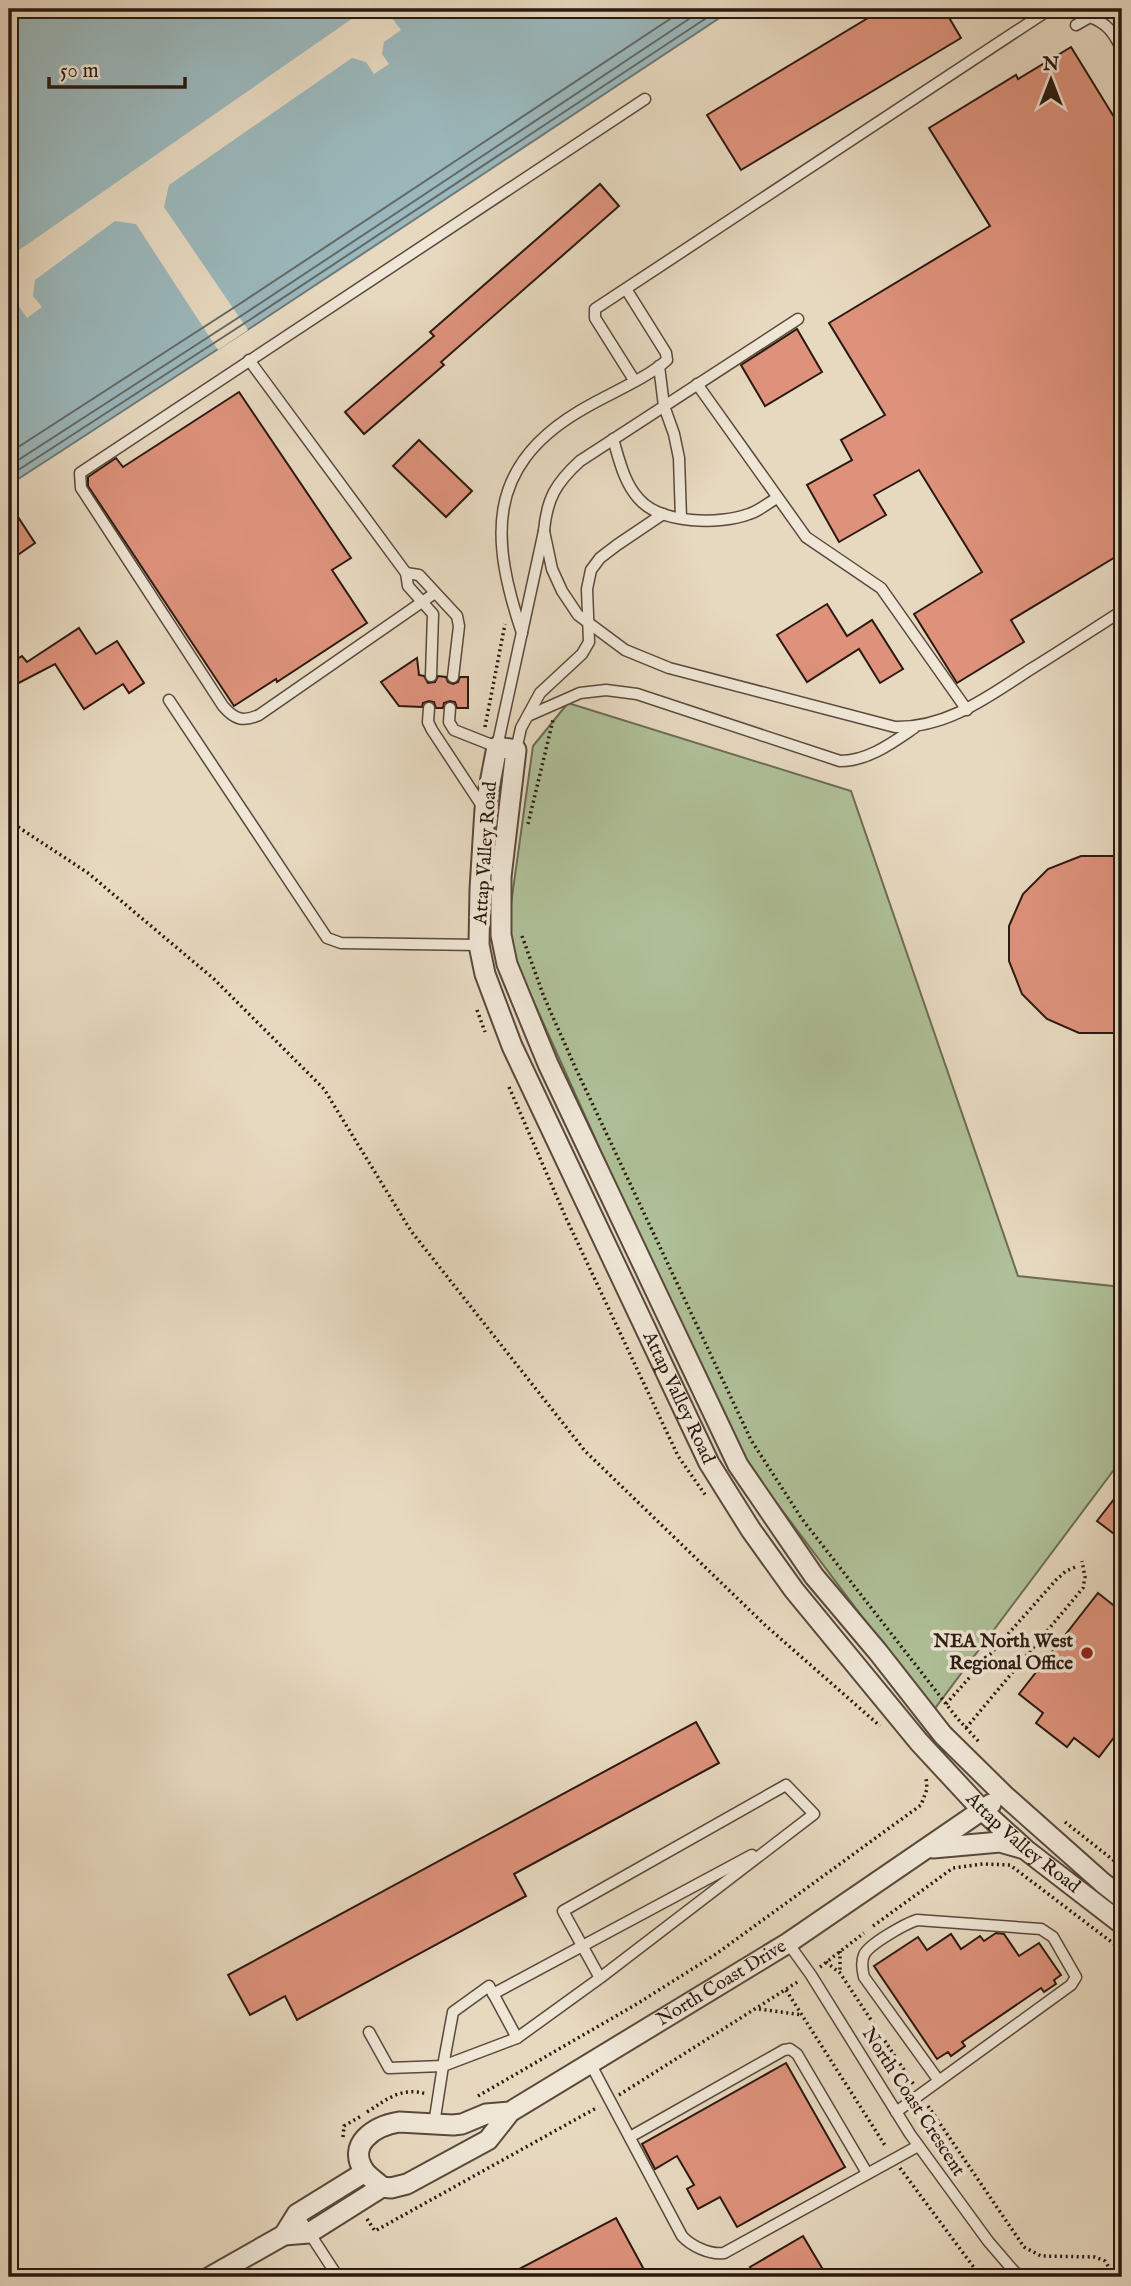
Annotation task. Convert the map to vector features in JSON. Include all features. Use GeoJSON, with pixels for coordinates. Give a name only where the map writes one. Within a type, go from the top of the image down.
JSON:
{"type":"FeatureCollection","features":[{"type":"Feature","properties":{"kind":"street","name":"Attap Valley Road"},"geometry":{"type":"LineString","coordinates":[[498,746],[485,809],[479,945],[485,974],[512,1046],[709,1463],[751,1530],[794,1590],[923,1759],[1026,1850],[1122,1924]]}},
{"type":"Feature","properties":{"kind":"street","name":"Attap Valley Road"},"geometry":{"type":"LineString","coordinates":[[498,746],[501,934],[507,964],[548,1064],[738,1465],[814,1576],[943,1735],[1004,1795],[1122,1898]]}},
{"type":"Feature","properties":{"kind":"street"},"geometry":{"type":"LineString","coordinates":[[794,1590],[814,1576]]}},
{"type":"Feature","properties":{"kind":"street","name":"North Coast Drive"},"geometry":{"type":"LineString","coordinates":[[382,2187],[400,2187],[407,2184],[488,2140],[510,2112],[788,1944],[1004,1795]]}},
{"type":"Feature","properties":{"kind":"street","name":"North Coast Drive"},"geometry":{"type":"LineString","coordinates":[[929,1848],[1000,1842],[1026,1850]]}},
{"type":"Feature","properties":{"kind":"street","name":"North Coast Drive"},"geometry":{"type":"LineString","coordinates":[[365,2172],[358,2151],[360,2142],[391,2123],[462,2124],[486,2114],[510,2112]]}},
{"type":"Feature","properties":{"kind":"street"},"geometry":{"type":"LineString","coordinates":[[210,2277],[284,2235],[309,2233],[382,2187],[365,2172],[297,2214],[284,2235]]}},
{"type":"Feature","properties":{"kind":"lane"},"geometry":{"type":"LineString","coordinates":[[635,380],[593,313],[595,309],[1051,9]]}},
{"type":"Feature","properties":{"kind":"lane"},"geometry":{"type":"LineString","coordinates":[[1076,25],[1090,17],[1104,22],[1122,50]]}},
{"type":"Feature","properties":{"kind":"lane"},"geometry":{"type":"LineString","coordinates":[[435,593],[259,715],[250,719],[238,719],[223,706],[81,488],[80,473],[645,99]]}},
{"type":"Feature","properties":{"kind":"lane"},"geometry":{"type":"LineString","coordinates":[[522,634],[503,565],[505,500],[513,475],[527,453],[545,435],[577,412],[667,360],[666,353],[626,289]]}},
{"type":"Feature","properties":{"kind":"lane"},"geometry":{"type":"LineString","coordinates":[[498,746],[550,498],[562,478],[580,461],[798,319]]}},
{"type":"Feature","properties":{"kind":"lane"},"geometry":{"type":"LineString","coordinates":[[249,360],[406,573],[408,586],[433,614],[431,676]]}},
{"type":"Feature","properties":{"kind":"lane"},"geometry":{"type":"LineString","coordinates":[[659,366],[664,406],[679,458],[681,518]]}},
{"type":"Feature","properties":{"kind":"lane"},"geometry":{"type":"LineString","coordinates":[[697,384],[806,537],[880,588],[967,710]]}},
{"type":"Feature","properties":{"kind":"lane"},"geometry":{"type":"LineString","coordinates":[[613,439],[625,476],[639,499],[663,514],[692,520],[730,520],[751,514],[777,498]]}},
{"type":"Feature","properties":{"kind":"lane"},"geometry":{"type":"LineString","coordinates":[[498,746],[521,728],[540,693],[582,654],[589,642],[587,589],[591,570],[600,558],[663,514]]}},
{"type":"Feature","properties":{"kind":"lane"},"geometry":{"type":"LineString","coordinates":[[544,531],[552,569],[562,591],[578,615],[625,650],[669,668],[895,727],[931,724],[967,710],[1122,611]]}},
{"type":"Feature","properties":{"kind":"lane"},"geometry":{"type":"LineString","coordinates":[[406,573],[419,575],[457,617],[453,677]]}},
{"type":"Feature","properties":{"kind":"lane"},"geometry":{"type":"LineString","coordinates":[[530,715],[580,692],[606,690],[637,694],[840,761],[855,761],[887,747],[915,727]]}},
{"type":"Feature","properties":{"kind":"lane"},"geometry":{"type":"LineString","coordinates":[[169,700],[327,939],[341,943],[479,945]]}},
{"type":"Feature","properties":{"kind":"lane"},"geometry":{"type":"LineString","coordinates":[[429,708],[428,722],[432,730],[485,809]]}},
{"type":"Feature","properties":{"kind":"lane"},"geometry":{"type":"LineString","coordinates":[[450,708],[449,722],[453,728],[498,746]]}},
{"type":"Feature","properties":{"kind":"lane"},"geometry":{"type":"LineString","coordinates":[[923,1759],[943,1735]]}},
{"type":"Feature","properties":{"kind":"lane"},"geometry":{"type":"LineString","coordinates":[[369,2032],[389,2068],[443,2066],[517,2038],[600,1978],[814,1814],[786,1785],[563,1911],[600,1978]]}},
{"type":"Feature","properties":{"kind":"lane"},"geometry":{"type":"LineString","coordinates":[[493,1994],[778,1842]]}},
{"type":"Feature","properties":{"kind":"lane"},"geometry":{"type":"LineString","coordinates":[[896,2112],[920,2094],[939,2081],[1071,1985],[1076,1977],[1048,1932],[1041,1929],[917,1920],[907,1923],[867,1950],[863,1957],[864,1977],[939,2081]]}},
{"type":"Feature","properties":{"kind":"lane","name":"North Coast Crescent"},"geometry":{"type":"LineString","coordinates":[[788,1944],[811,1975],[918,2146],[988,2241],[1018,2276],[1037,2277]]}},
{"type":"Feature","properties":{"kind":"lane"},"geometry":{"type":"LineString","coordinates":[[434,2124],[453,2012],[489,1986],[517,2038]]}},
{"type":"Feature","properties":{"kind":"lane"},"geometry":{"type":"LineString","coordinates":[[630,2137],[790,2049],[797,2054],[867,2173]]}},
{"type":"Feature","properties":{"kind":"lane"},"geometry":{"type":"LineString","coordinates":[[590,2063],[685,2239],[713,2253],[724,2253],[918,2146]]}},
{"type":"Feature","properties":{"kind":"lane"},"geometry":{"type":"LineString","coordinates":[[297,2214],[338,2277]]}},
{"type":"Feature","properties":{"kind":"path"},"geometry":{"type":"LineString","coordinates":[[498,746],[510,598]]}},
{"type":"Feature","properties":{"kind":"path"},"geometry":{"type":"LineString","coordinates":[[525,836],[558,704]]}},
{"type":"Feature","properties":{"kind":"path"},"geometry":{"type":"LineString","coordinates":[[9,821],[88,873],[214,979],[324,1089],[411,1231],[585,1451],[765,1625],[880,1726]]}},
{"type":"Feature","properties":{"kind":"path"},"geometry":{"type":"LineString","coordinates":[[521,934],[544,997],[571,1058],[661,1254],[751,1440],[802,1518],[946,1704],[987,1750]]}},
{"type":"Feature","properties":{"kind":"path"},"geometry":{"type":"LineString","coordinates":[[477,1010],[486,1035]]}},
{"type":"Feature","properties":{"kind":"path"},"geometry":{"type":"LineString","coordinates":[[508,1084],[566,1218],[678,1456],[709,1501]]}},
{"type":"Feature","properties":{"kind":"path"},"geometry":{"type":"LineString","coordinates":[[966,1728],[1083,1588],[1085,1577],[1082,1561]]}},
{"type":"Feature","properties":{"kind":"path"},"geometry":{"type":"LineString","coordinates":[[946,1704],[1056,1580],[1066,1571],[1078,1566]]}},
{"type":"Feature","properties":{"kind":"path"},"geometry":{"type":"LineString","coordinates":[[469,2100],[640,2002],[716,1954],[921,1805],[927,1789],[923,1759]]}},
{"type":"Feature","properties":{"kind":"path"},"geometry":{"type":"LineString","coordinates":[[927,1789],[939,1792]]}},
{"type":"Feature","properties":{"kind":"path"},"geometry":{"type":"LineString","coordinates":[[1060,1818],[1122,1867]]}},
{"type":"Feature","properties":{"kind":"path"},"geometry":{"type":"LineString","coordinates":[[356,2204],[375,2231],[610,2100],[811,1975],[840,1950],[953,1868],[983,1864],[1010,1865],[1122,1950]]}},
{"type":"Feature","properties":{"kind":"path"},"geometry":{"type":"LineString","coordinates":[[840,1950],[840,1973]]}},
{"type":"Feature","properties":{"kind":"path"},"geometry":{"type":"LineString","coordinates":[[826,1962],[840,1973],[890,2052],[1024,2247],[1041,2256],[1095,2257],[1105,2261],[1115,2277]]}},
{"type":"Feature","properties":{"kind":"path"},"geometry":{"type":"LineString","coordinates":[[786,1990],[894,2159],[981,2277]]}},
{"type":"Feature","properties":{"kind":"path"},"geometry":{"type":"LineString","coordinates":[[757,2008],[802,2015]]}},
{"type":"Feature","properties":{"kind":"path"},"geometry":{"type":"LineString","coordinates":[[343,2141],[344,2126],[394,2095],[412,2090],[438,2097]]}},
{"type":"Feature","properties":{"kind":"green space"},"geometry":{"type":"Polygon","coordinates":[[[568,703],[851,791],[1018,1276],[1122,1287],[1122,1459],[933,1711],[733,1445],[506,940],[533,746],[568,703]]]}},
{"type":"Feature","properties":{"kind":"water"},"geometry":{"type":"Polygon","coordinates":[[[9,9],[733,9],[9,485],[9,9]]]}},
{"type":"Feature","properties":{"kind":"pier"},"geometry":{"type":"Polygon","coordinates":[[[366,9],[385,9],[401,30],[384,42],[382,54],[389,64],[374,74],[366,62],[352,58],[169,185],[164,207],[248,330],[218,350],[136,224],[115,221],[35,280],[33,296],[42,307],[27,318],[18,305],[9,304],[9,257],[366,9]]]}},
{"type":"Feature","properties":{"kind":"building"},"geometry":{"type":"Polygon","coordinates":[[[883,9],[944,9],[961,38],[741,170],[707,115],[883,9]]]}},
{"type":"Feature","properties":{"kind":"building"},"geometry":{"type":"Polygon","coordinates":[[[1071,47],[1122,130],[1122,553],[1011,620],[1024,642],[957,683],[914,614],[982,572],[919,470],[874,495],[886,515],[839,542],[807,485],[852,460],[841,440],[885,415],[829,323],[990,226],[929,128],[1016,75],[1018,79],[1071,47]]]}},
{"type":"Feature","properties":{"kind":"building"},"geometry":{"type":"Polygon","coordinates":[[[600,184],[619,206],[441,362],[444,365],[364,434],[345,412],[434,336],[430,332],[600,184]]]}},
{"type":"Feature","properties":{"kind":"building"},"geometry":{"type":"Polygon","coordinates":[[[797,329],[822,372],[765,406],[741,365],[797,329]]]}},
{"type":"Feature","properties":{"kind":"building"},"geometry":{"type":"Polygon","coordinates":[[[239,392],[351,558],[332,570],[367,623],[277,682],[276,679],[234,706],[88,486],[88,477],[116,458],[123,467],[239,392]]]}},
{"type":"Feature","properties":{"kind":"building"},"geometry":{"type":"Polygon","coordinates":[[[419,440],[472,491],[446,517],[393,466],[419,440]]]}},
{"type":"Feature","properties":{"kind":"building"},"geometry":{"type":"Polygon","coordinates":[[[18,517],[35,543],[9,561],[9,523],[18,517]]]}},
{"type":"Feature","properties":{"kind":"building"},"geometry":{"type":"Polygon","coordinates":[[[827,604],[847,636],[872,620],[903,669],[880,683],[859,649],[807,682],[777,635],[827,604]]]}},
{"type":"Feature","properties":{"kind":"building"},"geometry":{"type":"Polygon","coordinates":[[[79,628],[96,654],[117,641],[144,683],[129,693],[123,684],[84,709],[55,664],[9,688],[9,664],[22,656],[27,662],[79,628]]]}},
{"type":"Feature","properties":{"kind":"building"},"geometry":{"type":"Polygon","coordinates":[[[417,658],[419,675],[424,676],[428,683],[435,682],[438,676],[446,677],[448,682],[453,684],[458,682],[460,677],[468,677],[468,708],[457,708],[455,702],[450,701],[444,703],[443,708],[436,708],[434,702],[429,701],[423,703],[422,707],[399,706],[381,682],[417,658]]]}},
{"type":"Feature","properties":{"kind":"building"},"geometry":{"type":"Polygon","coordinates":[[[1081,856],[1116,856],[1122,859],[1122,1030],[1115,1033],[1079,1033],[1047,1019],[1022,994],[1009,961],[1009,926],[1023,894],[1048,869],[1081,856]]]}},
{"type":"Feature","properties":{"kind":"building"},"geometry":{"type":"Polygon","coordinates":[[[1122,1489],[1122,1540],[1097,1521],[1122,1489]]]}},
{"type":"Feature","properties":{"kind":"building","name":"NEA North West Regional Office"},"geometry":{"type":"Polygon","coordinates":[[[1098,1593],[1122,1612],[1122,1727],[1099,1757],[1074,1738],[1067,1747],[1036,1723],[1043,1713],[1019,1694],[1098,1593]]]}},
{"type":"Feature","properties":{"kind":"building"},"geometry":{"type":"Polygon","coordinates":[[[696,1722],[719,1763],[514,1874],[526,1896],[297,2020],[285,1996],[250,2015],[228,1975],[696,1722]]]}},
{"type":"Feature","properties":{"kind":"building"},"geometry":{"type":"Polygon","coordinates":[[[996,1933],[1004,1934],[1019,1956],[1039,1943],[1061,1975],[1054,1980],[1056,1984],[1044,1992],[1041,1988],[962,2042],[965,2046],[951,2056],[948,2052],[937,2059],[874,1966],[918,1937],[927,1950],[951,1934],[961,1949],[980,1936],[984,1941],[996,1933]]]}},
{"type":"Feature","properties":{"kind":"building"},"geometry":{"type":"Polygon","coordinates":[[[786,2063],[845,2167],[737,2227],[720,2197],[698,2209],[687,2189],[694,2185],[677,2156],[655,2169],[642,2144],[786,2063]]]}},
{"type":"Feature","properties":{"kind":"building"},"geometry":{"type":"Polygon","coordinates":[[[616,2218],[648,2277],[504,2277],[616,2218]]]}},
{"type":"Feature","properties":{"kind":"building"},"geometry":{"type":"Polygon","coordinates":[[[803,2236],[822,2268],[807,2277],[756,2277],[750,2267],[803,2236]]]}},
{"type":"Feature","properties":{"kind":"place","name":"NEA North West Regional Office"},"geometry":{"type":"Point","coordinates":[1087,1653]}}]}
